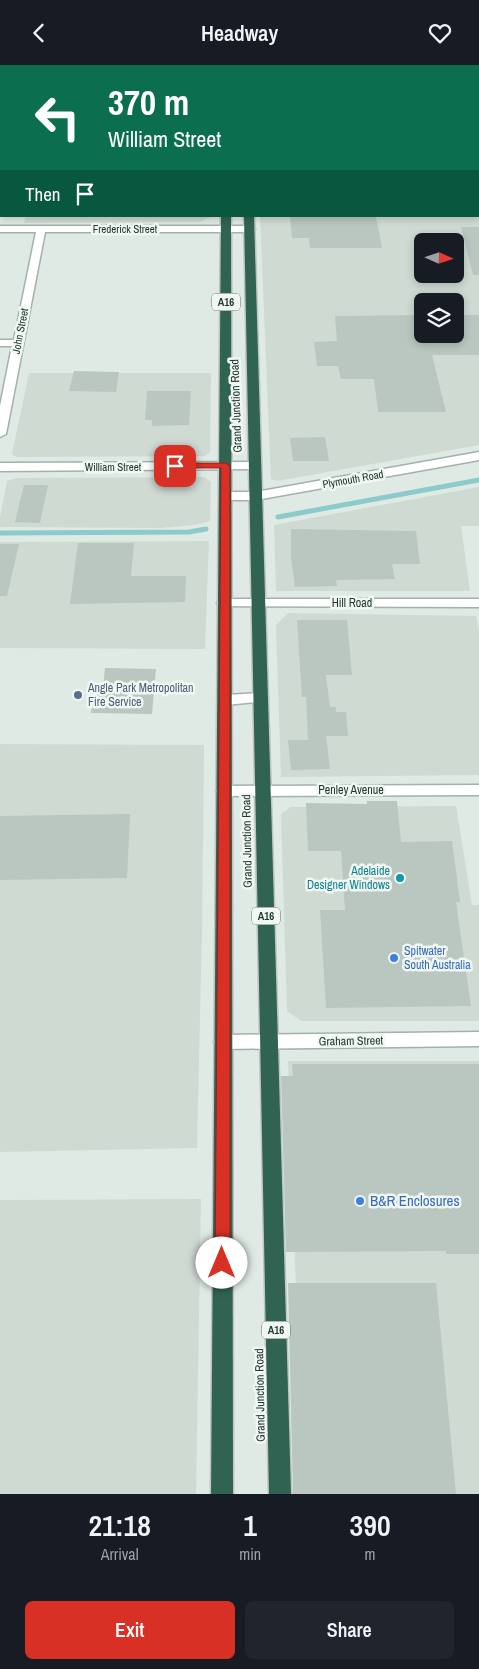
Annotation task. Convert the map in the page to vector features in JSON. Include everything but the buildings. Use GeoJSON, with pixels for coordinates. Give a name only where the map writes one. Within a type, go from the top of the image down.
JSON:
{"type":"FeatureCollection","features":[{"type":"Feature","properties":{"kind":"highway","name":"Grand Junction Road"},"geometry":{"type":"LineString","coordinates":[[226,217],[239,376],[255,465],[280,1494]]}},
{"type":"Feature","properties":{"kind":"highway","name":"Grand Junction Road"},"geometry":{"type":"LineString","coordinates":[[222,1494],[226,466],[239,376],[250,229],[249,217]]}},
{"type":"Feature","properties":{"kind":"street"},"geometry":{"type":"LineString","coordinates":[[29,229],[32,217]]}},
{"type":"Feature","properties":{"kind":"street","name":"Frederick Street"},"geometry":{"type":"LineString","coordinates":[[0,229],[250,229]]}},
{"type":"Feature","properties":{"kind":"street","name":"John Street"},"geometry":{"type":"LineString","coordinates":[[0,434],[41,229]]}},
{"type":"Feature","properties":{"kind":"street"},"geometry":{"type":"LineString","coordinates":[[0,343],[17,343]]}},
{"type":"Feature","properties":{"kind":"street","name":"Plymouth Road"},"geometry":{"type":"LineString","coordinates":[[226,496],[256,496],[479,456]]}},
{"type":"Feature","properties":{"kind":"street","name":"William Street"},"geometry":{"type":"LineString","coordinates":[[0,467],[255,465]]}},
{"type":"Feature","properties":{"kind":"street","name":"Hill Road"},"geometry":{"type":"LineString","coordinates":[[224,603],[479,603]]}},
{"type":"Feature","properties":{"kind":"street"},"geometry":{"type":"LineString","coordinates":[[226,700],[261,698]]}},
{"type":"Feature","properties":{"kind":"street","name":"Penley Avenue"},"geometry":{"type":"LineString","coordinates":[[224,791],[479,790]]}},
{"type":"Feature","properties":{"kind":"street","name":"Graham Street"},"geometry":{"type":"LineString","coordinates":[[223,1042],[479,1039]]}},
{"type":"Feature","properties":{"kind":"shaded area"},"geometry":{"type":"Polygon","coordinates":[[[26,217],[211,217],[200,222],[24,223],[26,217]]]}},
{"type":"Feature","properties":{"kind":"shaded area"},"geometry":{"type":"Polygon","coordinates":[[[260,217],[479,217],[479,445],[277,481],[271,479],[260,217]]]}},
{"type":"Feature","properties":{"kind":"shaded area"},"geometry":{"type":"Polygon","coordinates":[[[29,373],[211,373],[210,452],[205,456],[16,457],[12,454],[29,373]]]}},
{"type":"Feature","properties":{"kind":"shaded area"},"geometry":{"type":"Polygon","coordinates":[[[204,477],[211,482],[210,521],[196,525],[160,528],[0,527],[0,517],[7,481],[16,478],[204,477]]]}},
{"type":"Feature","properties":{"kind":"shaded area"},"geometry":{"type":"Polygon","coordinates":[[[479,487],[479,526],[461,526],[470,591],[276,591],[274,525],[479,487]]]}},
{"type":"Feature","properties":{"kind":"shaded area"},"geometry":{"type":"Polygon","coordinates":[[[209,541],[205,649],[0,648],[0,542],[209,541]]]}},
{"type":"Feature","properties":{"kind":"shaded area"},"geometry":{"type":"Polygon","coordinates":[[[288,613],[476,616],[479,631],[479,775],[281,777],[276,625],[288,613]]]}},
{"type":"Feature","properties":{"kind":"shaded area"},"geometry":{"type":"Polygon","coordinates":[[[0,744],[204,745],[197,1148],[0,1152],[0,744]]]}},
{"type":"Feature","properties":{"kind":"shaded area"},"geometry":{"type":"Polygon","coordinates":[[[456,806],[472,905],[479,905],[479,1021],[301,1021],[287,1011],[281,814],[291,807],[456,806]]]}},
{"type":"Feature","properties":{"kind":"shaded area"},"geometry":{"type":"Polygon","coordinates":[[[288,1061],[479,1061],[479,1494],[303,1494],[288,1061]]]}},
{"type":"Feature","properties":{"kind":"shaded area"},"geometry":{"type":"Polygon","coordinates":[[[201,1199],[196,1494],[0,1494],[0,1200],[201,1199]]]}},
{"type":"Feature","properties":{"kind":"waterway"},"geometry":{"type":"LineString","coordinates":[[278,517],[479,480]]}},
{"type":"Feature","properties":{"kind":"waterway"},"geometry":{"type":"LineString","coordinates":[[0,533],[189,532],[206,529]]}},
{"type":"Feature","properties":{"kind":"place","name":"Angle Park Metropolitan Fire Service"},"geometry":{"type":"Point","coordinates":[78,695]}},
{"type":"Feature","properties":{"kind":"place","name":"Adelaide Designer Windows"},"geometry":{"type":"Point","coordinates":[400,878]}},
{"type":"Feature","properties":{"kind":"place","name":"Spitwater South Australia"},"geometry":{"type":"Point","coordinates":[394,958]}},
{"type":"Feature","properties":{"kind":"place","name":"B&R Enclosures"},"geometry":{"type":"Point","coordinates":[360,1201]}},
{"type":"Feature","properties":{"kind":"route"},"geometry":{"type":"LineString","coordinates":[[175,466],[226,466],[222,1263]]}}]}
